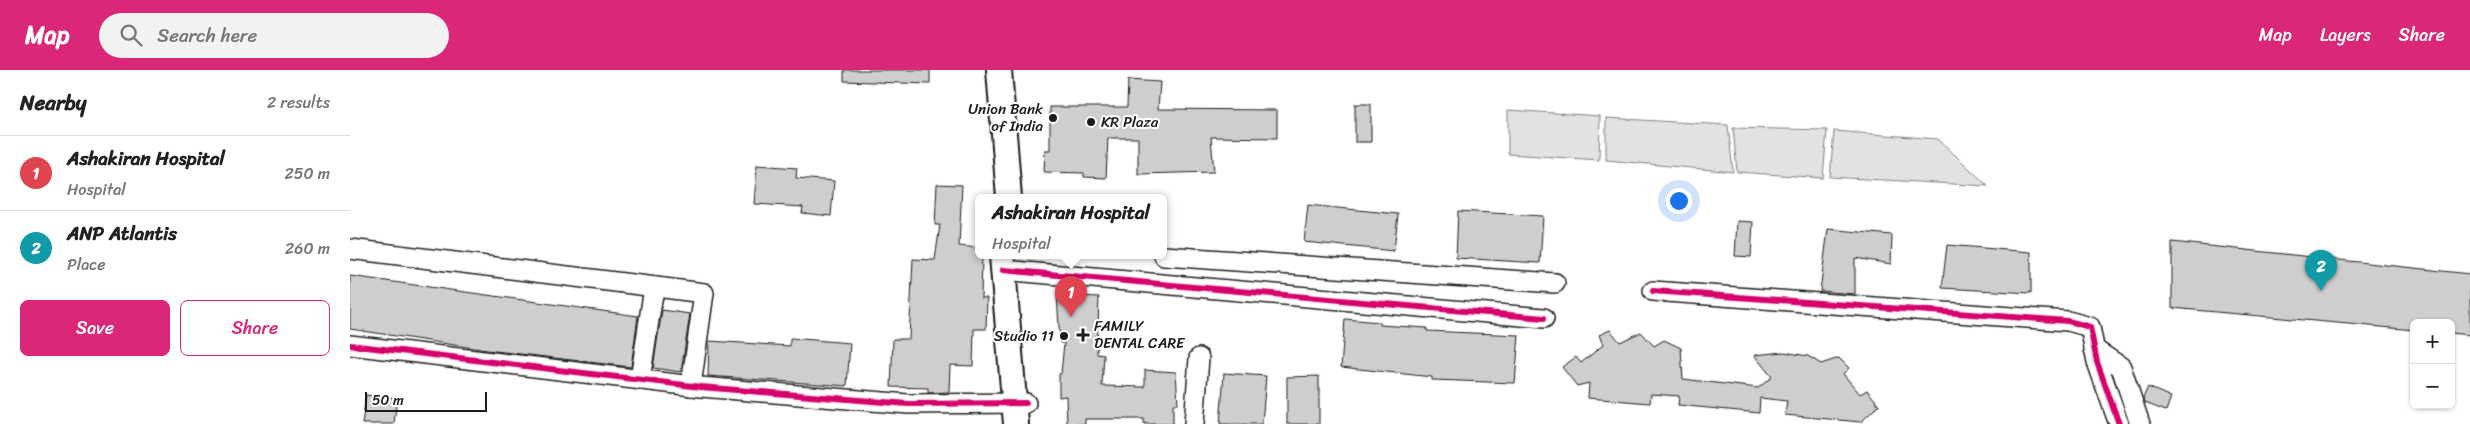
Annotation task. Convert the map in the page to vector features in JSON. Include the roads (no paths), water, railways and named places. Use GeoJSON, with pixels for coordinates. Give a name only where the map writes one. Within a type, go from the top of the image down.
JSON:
{"type":"FeatureCollection","features":[{"type":"Feature","properties":{"kind":"main road"},"geometry":{"type":"LineString","coordinates":[[992,70],[998,194]]}},
{"type":"Feature","properties":{"kind":"main road"},"geometry":{"type":"LineString","coordinates":[[999,70],[1009,194]]}},
{"type":"Feature","properties":{"kind":"main road"},"geometry":{"type":"LineString","coordinates":[[1008,263],[1021,414]]}},
{"type":"Feature","properties":{"kind":"street"},"geometry":{"type":"LineString","coordinates":[[350,249],[704,293],[691,386]]}},
{"type":"Feature","properties":{"kind":"street"},"geometry":{"type":"LineString","coordinates":[[1167,256],[1555,283]]}},
{"type":"Feature","properties":{"kind":"street"},"geometry":{"type":"LineString","coordinates":[[1008,263],[1544,318]]}},
{"type":"Feature","properties":{"kind":"street"},"geometry":{"type":"LineString","coordinates":[[640,380],[654,287]]}},
{"type":"Feature","properties":{"kind":"street"},"geometry":{"type":"LineString","coordinates":[[1653,291],[2068,321],[2090,327],[2094,349],[2119,424]]}},
{"type":"Feature","properties":{"kind":"street"},"geometry":{"type":"LineString","coordinates":[[350,345],[691,386],[1021,414]]}},
{"type":"Feature","properties":{"kind":"street"},"geometry":{"type":"LineString","coordinates":[[2094,349],[2121,367],[2140,424]]}},
{"type":"Feature","properties":{"kind":"street"},"geometry":{"type":"LineString","coordinates":[[1194,424],[1199,358]]}},
{"type":"Feature","properties":{"kind":"place","name":"Union Bank of India"},"geometry":{"type":"Point","coordinates":[1053,118]}},
{"type":"Feature","properties":{"kind":"place","name":"KR Plaza"},"geometry":{"type":"Point","coordinates":[1091,122]}},
{"type":"Feature","properties":{"kind":"place","name":"ANP Atlantis"},"geometry":{"type":"Point","coordinates":[2321,291]}},
{"type":"Feature","properties":{"kind":"place","name":"Ashakiran Hospital"},"geometry":{"type":"Point","coordinates":[1071,317]}},
{"type":"Feature","properties":{"kind":"place","name":"FAMILY DENTAL CARE"},"geometry":{"type":"Point","coordinates":[1083,335]}},
{"type":"Feature","properties":{"kind":"place","name":"Studio 11"},"geometry":{"type":"Point","coordinates":[1064,336]}}]}
